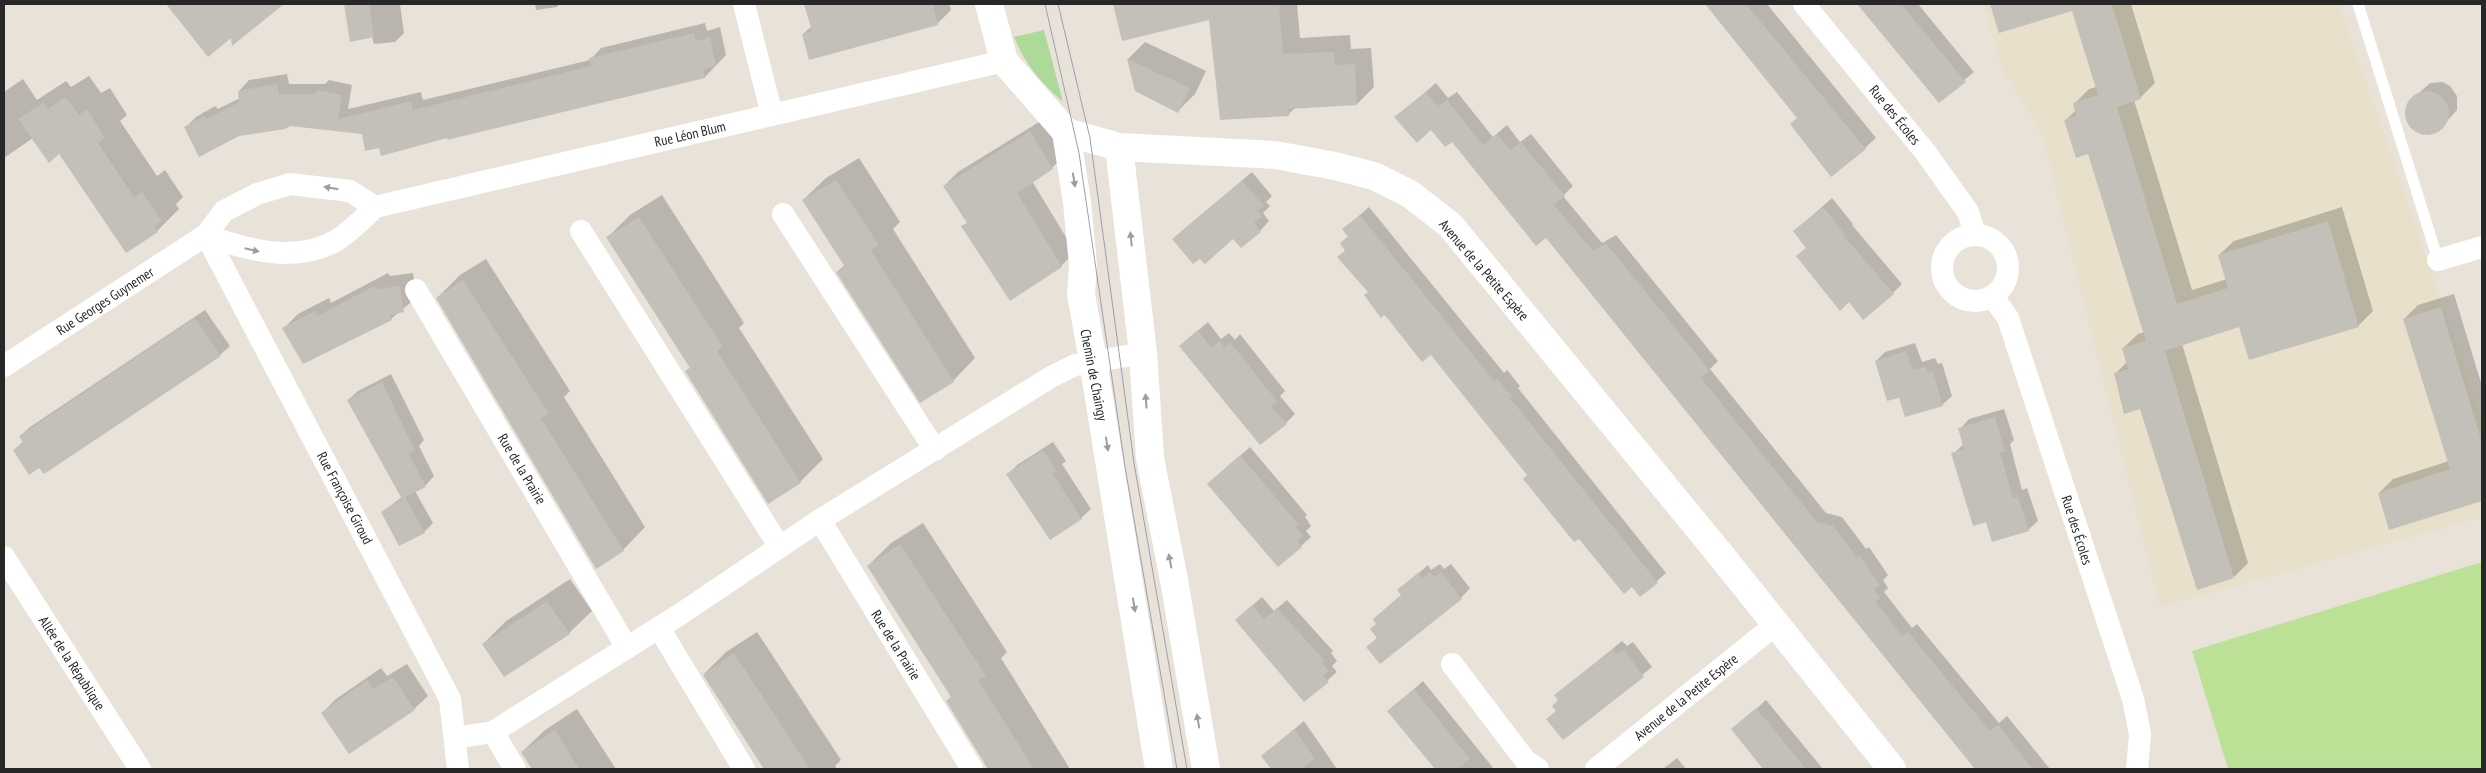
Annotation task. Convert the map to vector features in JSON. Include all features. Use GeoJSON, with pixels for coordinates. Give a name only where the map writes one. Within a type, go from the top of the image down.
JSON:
{"type":"FeatureCollection","features":[{"type":"Feature","properties":{"kind":"street"},"geometry":{"type":"LineString","coordinates":[[744,4],[772,115]]}},
{"type":"Feature","properties":{"kind":"street"},"geometry":{"type":"LineString","coordinates":[[988,4],[1004,61],[1066,132]]}},
{"type":"Feature","properties":{"kind":"street","name":"Rue des Écoles"},"geometry":{"type":"LineString","coordinates":[[1804,4],[1926,153],[1968,212],[1975,234]]}},
{"type":"Feature","properties":{"kind":"street","name":"Rue Léon Blum"},"geometry":{"type":"LineString","coordinates":[[206,235],[236,246],[266,253],[309,250],[337,240],[375,207],[1004,61]]}},
{"type":"Feature","properties":{"kind":"street","name":"Avenue de la Petite Espère"},"geometry":{"type":"LineString","coordinates":[[1066,132],[1119,147],[1295,158],[1374,176],[1410,194],[1450,226],[1719,553],[1892,769]]}},
{"type":"Feature","properties":{"kind":"street","name":"Chemin de Chaingy"},"geometry":{"type":"LineString","coordinates":[[1066,132],[1078,202],[1083,265],[1081,294],[1159,769]]}},
{"type":"Feature","properties":{"kind":"street"},"geometry":{"type":"LineString","coordinates":[[1119,147],[1143,352],[1150,458],[1174,580],[1206,769]]}},
{"type":"Feature","properties":{"kind":"street"},"geometry":{"type":"LineString","coordinates":[[206,235],[224,210],[257,194],[290,184],[350,191],[375,207]]}},
{"type":"Feature","properties":{"kind":"street"},"geometry":{"type":"LineString","coordinates":[[783,214],[935,450]]}},
{"type":"Feature","properties":{"kind":"street"},"geometry":{"type":"LineString","coordinates":[[581,231],[779,546]]}},
{"type":"Feature","properties":{"kind":"street"},"geometry":{"type":"LineString","coordinates":[[1975,234],[1990,237],[2001,246],[2007,257],[2009,274],[2001,290],[1993,297],[1974,302],[1960,298],[1948,288],[1941,268],[1946,250],[1953,242],[1963,236],[1975,234]]}},
{"type":"Feature","properties":{"kind":"street","name":"Rue Georges Guynemer"},"geometry":{"type":"LineString","coordinates":[[4,366],[206,235]]}},
{"type":"Feature","properties":{"kind":"street","name":"Rue Françoise Giroud"},"geometry":{"type":"LineString","coordinates":[[206,235],[450,699],[458,769]]}},
{"type":"Feature","properties":{"kind":"street"},"geometry":{"type":"LineString","coordinates":[[2438,260],[2482,247]]}},
{"type":"Feature","properties":{"kind":"street","name":"Rue de la Prairie"},"geometry":{"type":"LineString","coordinates":[[416,290],[627,648]]}},
{"type":"Feature","properties":{"kind":"street","name":"Rue des Écoles"},"geometry":{"type":"LineString","coordinates":[[1993,297],[2008,318],[2133,699],[2140,734],[2137,769]]}},
{"type":"Feature","properties":{"kind":"street"},"geometry":{"type":"LineString","coordinates":[[454,738],[493,732],[659,628],[779,546],[1051,377],[1074,365],[1143,352]]}},
{"type":"Feature","properties":{"kind":"street","name":"Rue de la Prairie"},"geometry":{"type":"LineString","coordinates":[[820,520],[972,769]]}},
{"type":"Feature","properties":{"kind":"street","name":"Allée de la République"},"geometry":{"type":"LineString","coordinates":[[4,557],[140,769]]}},
{"type":"Feature","properties":{"kind":"street","name":"Avenue de la Petite Espère"},"geometry":{"type":"LineString","coordinates":[[1596,769],[1775,624]]}},
{"type":"Feature","properties":{"kind":"street"},"geometry":{"type":"LineString","coordinates":[[659,628],[744,769]]}},
{"type":"Feature","properties":{"kind":"street"},"geometry":{"type":"LineString","coordinates":[[1452,664],[1525,760],[1538,769]]}},
{"type":"Feature","properties":{"kind":"street"},"geometry":{"type":"LineString","coordinates":[[493,732],[515,769]]}},
{"type":"Feature","properties":{"kind":"lane"},"geometry":{"type":"LineString","coordinates":[[2358,4],[2438,260]]}},
{"type":"Feature","properties":{"kind":"shaded area"},"geometry":{"type":"Polygon","coordinates":[[[1984,4],[2339,4],[2482,419],[2482,517],[2160,607],[2042,134],[2001,67],[1984,4]]]}},
{"type":"Feature","properties":{"kind":"green space"},"geometry":{"type":"Polygon","coordinates":[[[1044,30],[1063,102],[1034,73],[1014,37],[1044,30]]]}},
{"type":"Feature","properties":{"kind":"green space"},"geometry":{"type":"Polygon","coordinates":[[[2482,562],[2482,769],[2228,769],[2192,651],[2482,562]]]}},
{"type":"Feature","properties":{"kind":"building"},"geometry":{"type":"Polygon","coordinates":[[[166,4],[284,4],[232,46],[231,38],[208,57],[166,4]]]}},
{"type":"Feature","properties":{"kind":"building"},"geometry":{"type":"Polygon","coordinates":[[[344,4],[369,4],[374,37],[350,42],[344,4]]]}},
{"type":"Feature","properties":{"kind":"building"},"geometry":{"type":"Polygon","coordinates":[[[804,4],[933,4],[938,25],[809,60],[802,34],[812,31],[804,4]]]}},
{"type":"Feature","properties":{"kind":"building"},"geometry":{"type":"Polygon","coordinates":[[[1113,4],[1279,4],[1283,54],[1334,52],[1335,65],[1355,64],[1357,105],[1288,109],[1289,116],[1220,120],[1209,20],[1122,41],[1113,4]]]}},
{"type":"Feature","properties":{"kind":"building"},"geometry":{"type":"Polygon","coordinates":[[[1705,4],[1746,4],[1866,149],[1831,177],[1790,124],[1797,118],[1705,4]]]}},
{"type":"Feature","properties":{"kind":"building"},"geometry":{"type":"Polygon","coordinates":[[[1857,4],[1901,4],[1966,82],[1939,103],[1857,4]]]}},
{"type":"Feature","properties":{"kind":"building"},"geometry":{"type":"Polygon","coordinates":[[[1990,4],[2112,4],[2141,99],[2117,107],[2177,304],[2228,288],[2218,255],[2328,221],[2359,327],[2249,360],[2239,327],[2165,351],[2234,578],[2197,590],[2140,409],[2124,414],[2114,373],[2128,369],[2122,348],[2146,341],[2088,154],[2076,158],[2064,120],[2076,116],[2073,103],[2098,95],[2072,11],[1999,33],[1990,4]]]}},
{"type":"Feature","properties":{"kind":"building"},"geometry":{"type":"Polygon","coordinates":[[[694,33],[696,41],[710,37],[716,66],[703,69],[705,78],[447,140],[447,138],[381,156],[379,148],[365,151],[362,134],[290,126],[285,129],[239,136],[199,157],[184,127],[204,116],[207,119],[239,102],[238,91],[277,84],[279,94],[316,94],[317,90],[342,95],[338,119],[411,101],[413,110],[591,66],[589,58],[694,33]]]}},
{"type":"Feature","properties":{"kind":"building"},"geometry":{"type":"Polygon","coordinates":[[[1127,59],[1190,88],[1178,113],[1135,91],[1127,59]]]}},
{"type":"Feature","properties":{"kind":"building"},"geometry":{"type":"Polygon","coordinates":[[[2423,91],[2431,91],[2443,97],[2449,113],[2443,129],[2431,135],[2423,135],[2411,129],[2405,117],[2405,109],[2411,97],[2423,91]]]}},
{"type":"Feature","properties":{"kind":"building"},"geometry":{"type":"Polygon","coordinates":[[[1426,92],[1438,106],[1447,100],[1483,145],[1497,134],[1510,150],[1521,142],[1565,196],[1554,205],[1593,251],[1606,243],[1710,371],[1701,378],[1817,522],[1833,526],[1857,557],[1859,555],[1880,585],[1874,589],[1880,598],[1875,601],[1902,636],[1908,632],[1990,731],[1998,725],[2033,769],[1975,769],[1546,238],[1536,246],[1452,142],[1445,147],[1431,130],[1417,143],[1394,117],[1426,92]]]}},
{"type":"Feature","properties":{"kind":"building"},"geometry":{"type":"Polygon","coordinates":[[[66,97],[79,115],[87,109],[105,138],[98,143],[134,197],[142,192],[162,221],[154,226],[158,232],[126,253],[59,154],[49,163],[18,119],[43,103],[48,109],[66,97]]]}},
{"type":"Feature","properties":{"kind":"building"},"geometry":{"type":"Polygon","coordinates":[[[1030,131],[1053,169],[1017,193],[1062,267],[1010,301],[961,226],[967,223],[943,186],[1030,131]]]}},
{"type":"Feature","properties":{"kind":"building"},"geometry":{"type":"Polygon","coordinates":[[[836,180],[879,245],[871,250],[954,382],[920,403],[836,272],[845,267],[802,200],[836,180]]]}},
{"type":"Feature","properties":{"kind":"building"},"geometry":{"type":"Polygon","coordinates":[[[1242,181],[1264,206],[1258,211],[1262,217],[1254,222],[1261,232],[1241,248],[1233,239],[1205,264],[1200,259],[1193,264],[1172,239],[1242,181]]]}},
{"type":"Feature","properties":{"kind":"building"},"geometry":{"type":"Polygon","coordinates":[[[1823,207],[1845,234],[1843,235],[1894,294],[1863,320],[1849,302],[1840,311],[1796,256],[1806,248],[1793,231],[1823,207]]]}},
{"type":"Feature","properties":{"kind":"building"},"geometry":{"type":"Polygon","coordinates":[[[1360,215],[1494,381],[1497,379],[1512,396],[1510,398],[1658,583],[1640,597],[1632,587],[1624,594],[1579,539],[1574,542],[1523,479],[1527,475],[1431,355],[1422,362],[1388,319],[1384,315],[1381,318],[1364,295],[1368,292],[1337,257],[1345,251],[1340,243],[1348,237],[1342,229],[1360,215]]]}},
{"type":"Feature","properties":{"kind":"building"},"geometry":{"type":"Polygon","coordinates":[[[639,217],[723,347],[717,351],[801,483],[768,504],[685,371],[690,368],[606,237],[639,217]]]}},
{"type":"Feature","properties":{"kind":"building"},"geometry":{"type":"Polygon","coordinates":[[[463,280],[549,414],[541,418],[624,551],[596,569],[436,298],[463,280]]]}},
{"type":"Feature","properties":{"kind":"building"},"geometry":{"type":"Polygon","coordinates":[[[374,286],[376,289],[400,286],[404,312],[390,315],[392,320],[303,364],[282,328],[315,311],[317,316],[374,286]]]}},
{"type":"Feature","properties":{"kind":"building"},"geometry":{"type":"Polygon","coordinates":[[[2441,307],[2482,443],[2482,501],[2389,530],[2378,493],[2450,469],[2403,319],[2441,307]]]}},
{"type":"Feature","properties":{"kind":"building"},"geometry":{"type":"Polygon","coordinates":[[[195,318],[221,356],[44,474],[39,468],[29,475],[13,450],[23,443],[19,436],[195,318]]]}},
{"type":"Feature","properties":{"kind":"building"},"geometry":{"type":"Polygon","coordinates":[[[1198,330],[1211,348],[1219,341],[1225,348],[1230,342],[1277,401],[1271,406],[1287,424],[1260,445],[1179,346],[1198,330]]]}},
{"type":"Feature","properties":{"kind":"building"},"geometry":{"type":"Polygon","coordinates":[[[1906,351],[1913,370],[1926,367],[1928,372],[1933,371],[1943,406],[1905,417],[1899,398],[1887,401],[1875,361],[1906,351]]]}},
{"type":"Feature","properties":{"kind":"building"},"geometry":{"type":"Polygon","coordinates":[[[382,382],[415,451],[409,454],[426,487],[405,497],[425,533],[399,546],[381,512],[402,499],[347,400],[382,382]]]}},
{"type":"Feature","properties":{"kind":"building"},"geometry":{"type":"Polygon","coordinates":[[[1995,417],[2005,451],[2000,452],[2013,498],[2018,496],[2029,531],[1992,542],[1986,522],[1973,526],[1951,453],[1964,449],[1958,428],[1995,417]]]}},
{"type":"Feature","properties":{"kind":"building"},"geometry":{"type":"Polygon","coordinates":[[[1043,450],[1057,471],[1053,474],[1082,519],[1050,540],[1006,474],[1043,450]]]}},
{"type":"Feature","properties":{"kind":"building"},"geometry":{"type":"Polygon","coordinates":[[[1240,455],[1299,525],[1296,527],[1303,536],[1297,540],[1302,547],[1278,567],[1207,484],[1240,455]]]}},
{"type":"Feature","properties":{"kind":"building"},"geometry":{"type":"Polygon","coordinates":[[[900,544],[986,676],[978,680],[1034,769],[988,769],[946,701],[951,697],[867,566],[900,544]]]}},
{"type":"Feature","properties":{"kind":"building"},"geometry":{"type":"Polygon","coordinates":[[[1430,572],[1434,577],[1441,572],[1462,599],[1380,664],[1366,647],[1377,638],[1370,629],[1376,624],[1373,619],[1401,595],[1397,590],[1418,573],[1422,578],[1430,572]]]}},
{"type":"Feature","properties":{"kind":"building"},"geometry":{"type":"Polygon","coordinates":[[[547,601],[570,634],[504,677],[482,644],[547,601]]]}},
{"type":"Feature","properties":{"kind":"building"},"geometry":{"type":"Polygon","coordinates":[[[1252,605],[1264,619],[1277,608],[1325,661],[1322,663],[1329,671],[1323,676],[1329,682],[1304,702],[1235,620],[1252,605]]]}},
{"type":"Feature","properties":{"kind":"building"},"geometry":{"type":"Polygon","coordinates":[[[1613,649],[1617,654],[1624,650],[1644,677],[1563,740],[1546,719],[1556,711],[1552,706],[1558,700],[1554,695],[1613,649]]]}},
{"type":"Feature","properties":{"kind":"building"},"geometry":{"type":"Polygon","coordinates":[[[734,653],[810,769],[764,769],[703,675],[734,653]]]}},
{"type":"Feature","properties":{"kind":"building"},"geometry":{"type":"Polygon","coordinates":[[[393,677],[415,710],[349,754],[321,713],[367,680],[373,689],[393,677]]]}},
{"type":"Feature","properties":{"kind":"building"},"geometry":{"type":"Polygon","coordinates":[[[1414,689],[1470,759],[1458,769],[1435,769],[1387,711],[1414,689]]]}},
{"type":"Feature","properties":{"kind":"building"},"geometry":{"type":"Polygon","coordinates":[[[1756,708],[1806,769],[1763,769],[1731,729],[1756,708]]]}},
{"type":"Feature","properties":{"kind":"building"},"geometry":{"type":"Polygon","coordinates":[[[1294,729],[1315,759],[1302,769],[1271,769],[1261,756],[1294,729]]]}},
{"type":"Feature","properties":{"kind":"building"},"geometry":{"type":"Polygon","coordinates":[[[555,730],[579,769],[532,769],[521,752],[555,730]]]}},
{"type":"Feature","properties":{"kind":"tram line"},"geometry":{"type":"LineString","coordinates":[[1045,4],[1079,153],[1125,467],[1177,769]]}},
{"type":"Feature","properties":{"kind":"tram line"},"geometry":{"type":"LineString","coordinates":[[1058,4],[1090,138],[1134,463],[1187,769]]}}]}
